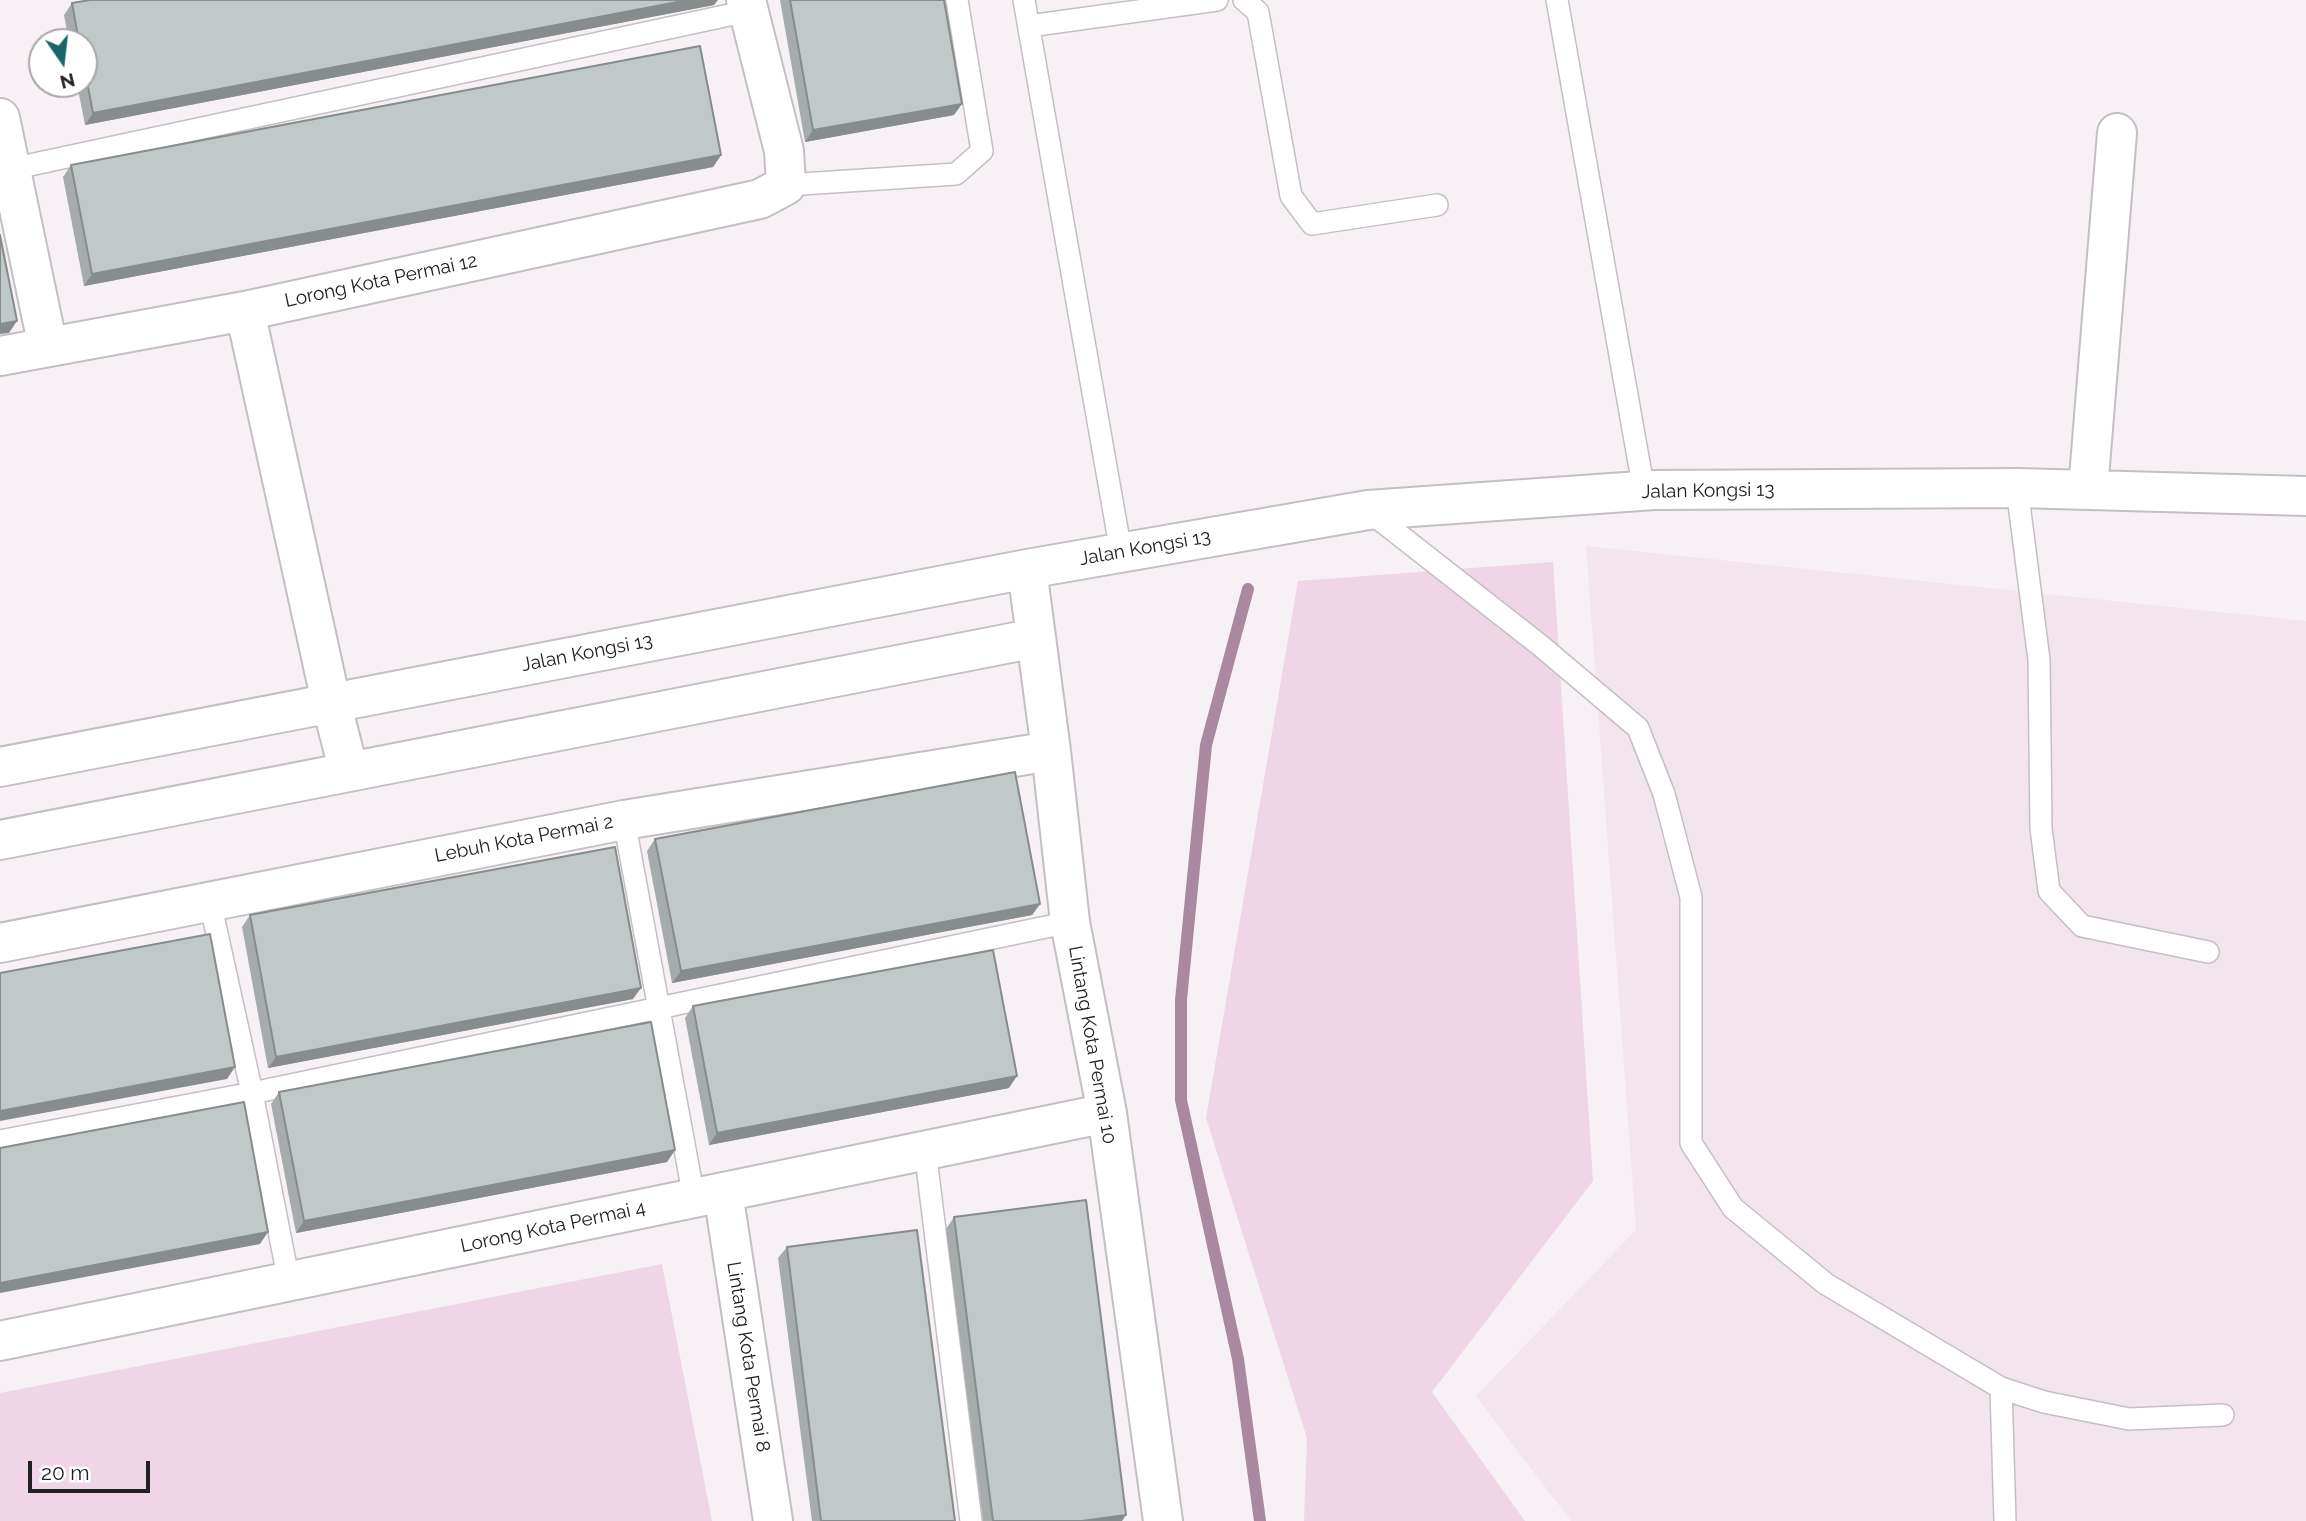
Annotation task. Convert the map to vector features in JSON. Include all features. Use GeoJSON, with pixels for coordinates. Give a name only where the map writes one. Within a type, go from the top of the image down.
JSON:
{"type":"FeatureCollection","features":[{"type":"Feature","properties":{"kind":"street"},"geometry":{"type":"LineString","coordinates":[[747,6],[784,151],[773,192]]}},
{"type":"Feature","properties":{"kind":"street"},"geometry":{"type":"LineString","coordinates":[[0,118],[48,347]]}},
{"type":"Feature","properties":{"kind":"street"},"geometry":{"type":"LineString","coordinates":[[2088,490],[2117,133]]}},
{"type":"Feature","properties":{"kind":"street","name":"Lorong Kota Permai 12"},"geometry":{"type":"LineString","coordinates":[[0,356],[245,311],[773,192]]}},
{"type":"Feature","properties":{"kind":"street"},"geometry":{"type":"LineString","coordinates":[[245,311],[331,702],[349,772]]}},
{"type":"Feature","properties":{"kind":"street","name":"Jalan Kongsi 13"},"geometry":{"type":"LineString","coordinates":[[0,767],[1027,569],[1368,510],[1644,491],[2017,488],[2306,496]]}},
{"type":"Feature","properties":{"kind":"street","name":"Lintang Kota Permai 10"},"geometry":{"type":"LineString","coordinates":[[1027,569],[1070,922],[1107,1113],[1163,1521]]}},
{"type":"Feature","properties":{"kind":"street"},"geometry":{"type":"LineString","coordinates":[[0,840],[1036,638]]}},
{"type":"Feature","properties":{"kind":"street","name":"Lebuh Kota Permai 2"},"geometry":{"type":"LineString","coordinates":[[0,943],[624,820],[1051,751]]}},
{"type":"Feature","properties":{"kind":"street","name":"Lorong Kota Permai 4"},"geometry":{"type":"LineString","coordinates":[[0,1341],[1107,1113]]}},
{"type":"Feature","properties":{"kind":"street","name":"Lintang Kota Permai 8"},"geometry":{"type":"LineString","coordinates":[[708,1195],[773,1521]]}},
{"type":"Feature","properties":{"kind":"lane"},"geometry":{"type":"LineString","coordinates":[[773,192],[956,174],[982,151],[957,0]]}},
{"type":"Feature","properties":{"kind":"lane"},"geometry":{"type":"LineString","coordinates":[[1024,0],[1121,552]]}},
{"type":"Feature","properties":{"kind":"lane"},"geometry":{"type":"LineString","coordinates":[[1029,26],[1217,0]]}},
{"type":"Feature","properties":{"kind":"lane"},"geometry":{"type":"LineString","coordinates":[[1244,0],[1258,12],[1290,196],[1311,224],[1437,205]]}},
{"type":"Feature","properties":{"kind":"lane"},"geometry":{"type":"LineString","coordinates":[[1557,0],[1644,491]]}},
{"type":"Feature","properties":{"kind":"lane"},"geometry":{"type":"LineString","coordinates":[[11,169],[747,6]]}},
{"type":"Feature","properties":{"kind":"lane"},"geometry":{"type":"LineString","coordinates":[[2017,488],[2039,660],[2041,828],[2049,891],[2082,926],[2208,952]]}},
{"type":"Feature","properties":{"kind":"lane"},"geometry":{"type":"LineString","coordinates":[[1368,510],[1541,646],[1638,728],[1664,794],[1691,897],[1690,1143],[1733,1208],[1826,1284],[2001,1388],[2044,1402],[2129,1419],[2223,1415]]}},
{"type":"Feature","properties":{"kind":"lane"},"geometry":{"type":"LineString","coordinates":[[624,820],[659,1009],[708,1195]]}},
{"type":"Feature","properties":{"kind":"lane"},"geometry":{"type":"LineString","coordinates":[[210,902],[289,1282]]}},
{"type":"Feature","properties":{"kind":"lane"},"geometry":{"type":"LineString","coordinates":[[0,1141],[252,1094],[1070,922]]}},
{"type":"Feature","properties":{"kind":"lane"},"geometry":{"type":"LineString","coordinates":[[925,1150],[971,1521]]}},
{"type":"Feature","properties":{"kind":"lane"},"geometry":{"type":"LineString","coordinates":[[2001,1388],[2005,1521]]}},
{"type":"Feature","properties":{"kind":"shaded area"},"geometry":{"type":"Polygon","coordinates":[[[1586,546],[2306,621],[2306,1521],[1571,1521],[1476,1396],[1636,1230],[1586,546]]]}},
{"type":"Feature","properties":{"kind":"shaded area"},"geometry":{"type":"Polygon","coordinates":[[[1553,562],[1593,1181],[1432,1392],[1525,1521],[1304,1521],[1307,1438],[1206,1118],[1298,581],[1553,562]]]}},
{"type":"Feature","properties":{"kind":"shaded area"},"geometry":{"type":"Polygon","coordinates":[[[662,1264],[712,1521],[0,1521],[0,1393],[662,1264]]]}},
{"type":"Feature","properties":{"kind":"building"},"geometry":{"type":"Polygon","coordinates":[[[90,0],[688,0],[93,113],[90,98],[98,98],[98,28],[76,28],[72,3],[90,0]]]}},
{"type":"Feature","properties":{"kind":"building"},"geometry":{"type":"Polygon","coordinates":[[[790,0],[944,0],[962,104],[813,130],[790,0]]]}},
{"type":"Feature","properties":{"kind":"building"},"geometry":{"type":"Polygon","coordinates":[[[700,46],[721,155],[92,274],[71,165],[700,46]]]}},
{"type":"Feature","properties":{"kind":"building"},"geometry":{"type":"Polygon","coordinates":[[[0,235],[17,321],[0,324],[0,235]]]}},
{"type":"Feature","properties":{"kind":"building"},"geometry":{"type":"Polygon","coordinates":[[[1015,772],[1040,904],[681,971],[655,839],[1015,772]]]}},
{"type":"Feature","properties":{"kind":"building"},"geometry":{"type":"Polygon","coordinates":[[[615,847],[641,988],[276,1057],[250,915],[615,847]]]}},
{"type":"Feature","properties":{"kind":"building"},"geometry":{"type":"Polygon","coordinates":[[[210,934],[235,1067],[0,1111],[0,973],[210,934]]]}},
{"type":"Feature","properties":{"kind":"building"},"geometry":{"type":"Polygon","coordinates":[[[993,950],[1017,1076],[717,1133],[693,1006],[993,950]]]}},
{"type":"Feature","properties":{"kind":"building"},"geometry":{"type":"Polygon","coordinates":[[[651,1022],[675,1150],[304,1221],[279,1092],[651,1022]]]}},
{"type":"Feature","properties":{"kind":"building"},"geometry":{"type":"Polygon","coordinates":[[[244,1102],[268,1232],[0,1283],[0,1148],[244,1102]]]}},
{"type":"Feature","properties":{"kind":"building"},"geometry":{"type":"Polygon","coordinates":[[[1086,1200],[1126,1515],[1082,1521],[993,1521],[954,1217],[1086,1200]]]}},
{"type":"Feature","properties":{"kind":"building"},"geometry":{"type":"Polygon","coordinates":[[[917,1230],[955,1521],[821,1521],[787,1247],[917,1230]]]}},
{"type":"Feature","properties":{"kind":"waterway"},"geometry":{"type":"LineString","coordinates":[[1248,589],[1206,745],[1181,1000],[1181,1100],[1238,1359],[1260,1521]]}}]}
